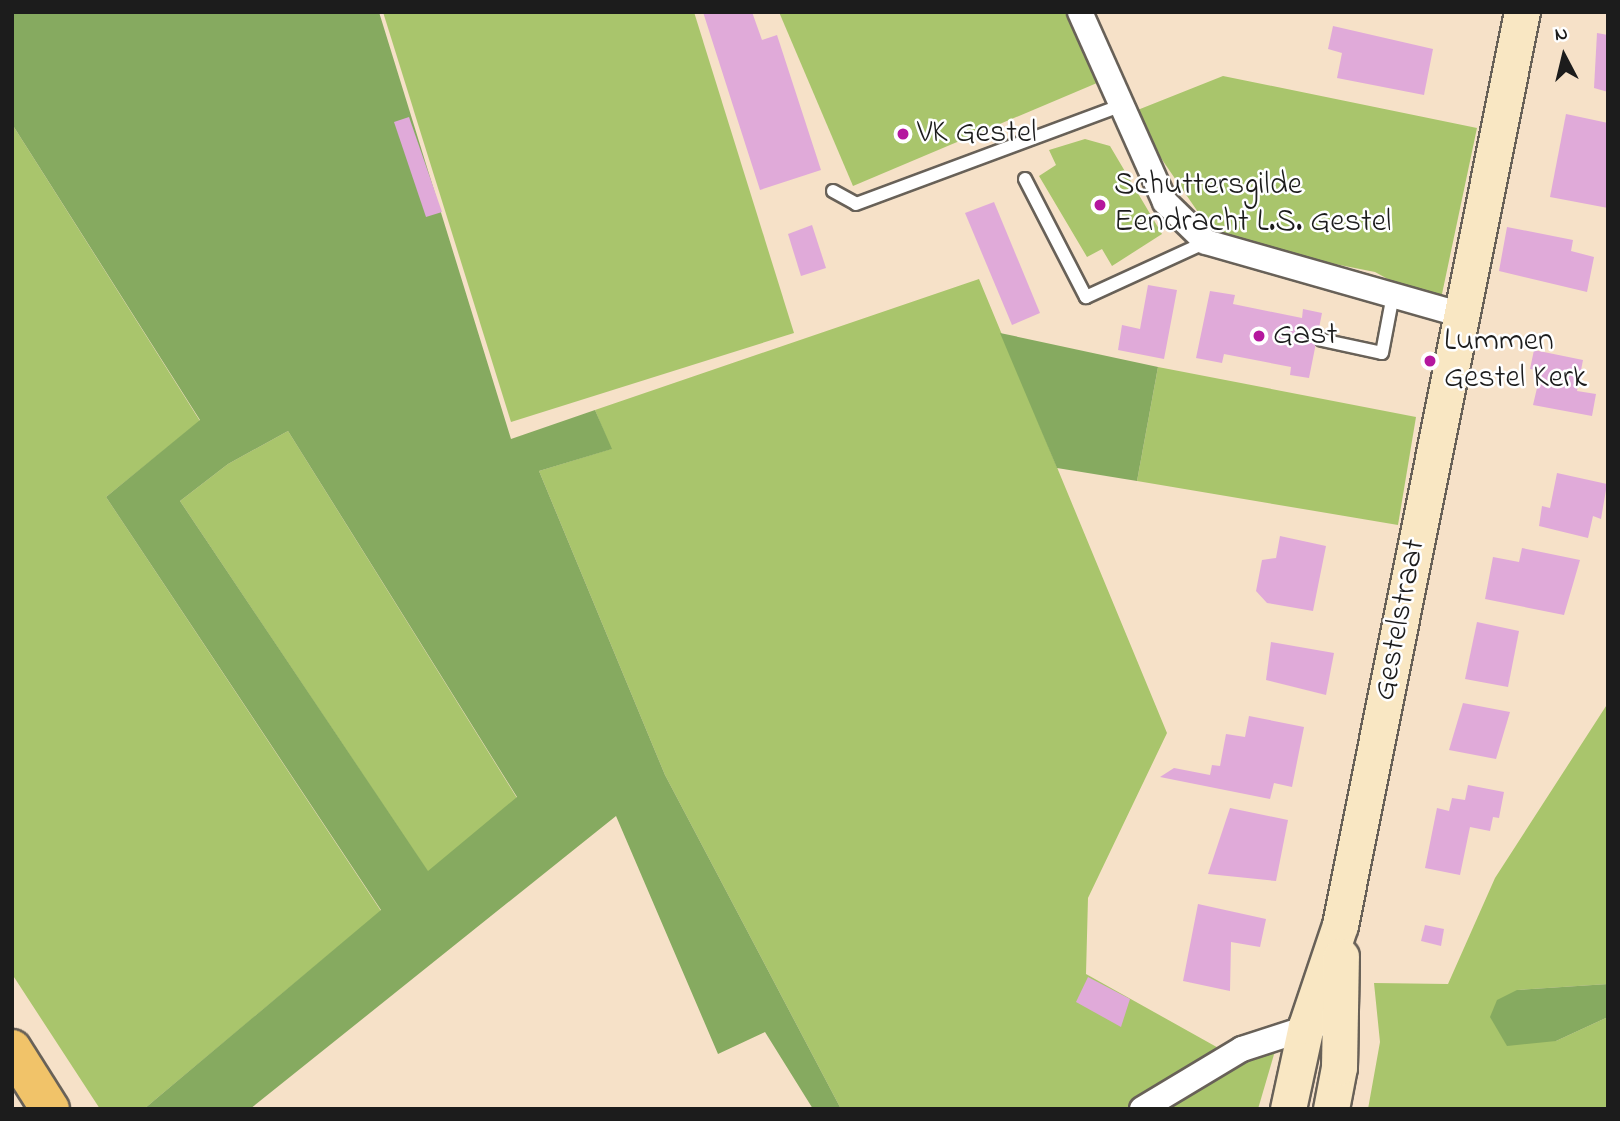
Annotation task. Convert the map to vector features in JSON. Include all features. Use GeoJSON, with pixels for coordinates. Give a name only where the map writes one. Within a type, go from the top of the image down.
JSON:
{"type":"FeatureCollection","features":[{"type":"Feature","properties":{"kind":"highway"},"geometry":{"type":"LineString","coordinates":[[12,1049],[50,1109]]}},
{"type":"Feature","properties":{"kind":"main road","name":"Gestelstraat"},"geometry":{"type":"LineString","coordinates":[[1289,1109],[1306,1026],[1340,925],[1522,12]]}},
{"type":"Feature","properties":{"kind":"main road","name":"Gestelstraat"},"geometry":{"type":"LineString","coordinates":[[1331,1109],[1340,1021],[1340,925]]}},
{"type":"Feature","properties":{"kind":"street"},"geometry":{"type":"LineString","coordinates":[[1080,12],[1119,106],[1165,202],[1206,243],[1462,315]]}},
{"type":"Feature","properties":{"kind":"street"},"geometry":{"type":"LineString","coordinates":[[1142,1109],[1242,1049],[1306,1026],[1340,1021]]}},
{"type":"Feature","properties":{"kind":"lane"},"geometry":{"type":"LineString","coordinates":[[833,191],[856,204],[1119,106]]}},
{"type":"Feature","properties":{"kind":"lane"},"geometry":{"type":"LineString","coordinates":[[1025,179],[1086,297],[1206,243]]}},
{"type":"Feature","properties":{"kind":"lane"},"geometry":{"type":"LineString","coordinates":[[1322,340],[1382,353],[1393,295]]}},
{"type":"Feature","properties":{"kind":"green space"},"geometry":{"type":"Polygon","coordinates":[[[12,12],[379,12],[511,439],[595,410],[612,449],[539,471],[665,775],[841,1109],[813,1109],[765,1032],[718,1054],[616,816],[250,1109],[144,1109],[381,910],[106,497],[200,420],[12,124],[12,12]],[[288,431],[228,464],[180,501],[428,871],[517,797],[288,431]]]}},
{"type":"Feature","properties":{"kind":"green space"},"geometry":{"type":"Polygon","coordinates":[[[383,12],[694,12],[794,333],[511,422],[383,12]]]}},
{"type":"Feature","properties":{"kind":"green space","name":"VK Gestel"},"geometry":{"type":"Polygon","coordinates":[[[779,12],[1067,12],[1097,83],[853,186],[779,12]]]}},
{"type":"Feature","properties":{"kind":"green space"},"geometry":{"type":"Polygon","coordinates":[[[1223,76],[1477,128],[1442,294],[1434,299],[1417,295],[1375,272],[1234,244],[1211,231],[1130,113],[1223,76]]]}},
{"type":"Feature","properties":{"kind":"green space"},"geometry":{"type":"Polygon","coordinates":[[[12,124],[200,421],[106,497],[381,911],[144,1109],[100,1109],[12,974],[12,124]]]}},
{"type":"Feature","properties":{"kind":"green space","name":"Schuttersgilde Eendracht L.S. Gestel"},"geometry":{"type":"Polygon","coordinates":[[[1085,139],[1110,146],[1162,234],[1112,266],[1102,249],[1087,257],[1039,176],[1056,165],[1049,150],[1085,139]]]}},
{"type":"Feature","properties":{"kind":"green space"},"geometry":{"type":"Polygon","coordinates":[[[979,279],[1167,733],[1088,898],[1086,974],[1222,1050],[1129,1109],[841,1109],[665,775],[539,471],[611,449],[595,410],[979,279]]]}},
{"type":"Feature","properties":{"kind":"green space"},"geometry":{"type":"Polygon","coordinates":[[[1000,333],[1158,367],[1137,481],[1057,468],[1000,333]]]}},
{"type":"Feature","properties":{"kind":"green space"},"geometry":{"type":"Polygon","coordinates":[[[1158,367],[1416,417],[1398,525],[1137,481],[1158,367]]]}},
{"type":"Feature","properties":{"kind":"green space"},"geometry":{"type":"Polygon","coordinates":[[[288,431],[517,798],[428,872],[180,501],[228,464],[288,431]]]}},
{"type":"Feature","properties":{"kind":"green space"},"geometry":{"type":"Polygon","coordinates":[[[1608,703],[1608,984],[1517,990],[1556,1041],[1608,1017],[1608,1109],[1368,1109],[1380,1042],[1374,983],[1448,984],[1495,878],[1608,703]]]}},
{"type":"Feature","properties":{"kind":"green space"},"geometry":{"type":"Polygon","coordinates":[[[1608,984],[1608,1017],[1556,1041],[1507,1046],[1490,1017],[1497,1000],[1517,990],[1608,984]]]}},
{"type":"Feature","properties":{"kind":"green space"},"geometry":{"type":"Polygon","coordinates":[[[1275,1051],[1258,1109],[1169,1109],[1224,1070],[1275,1051]]]}},
{"type":"Feature","properties":{"kind":"building"},"geometry":{"type":"Polygon","coordinates":[[[703,12],[752,12],[762,40],[777,35],[821,170],[760,190],[703,12]]]}},
{"type":"Feature","properties":{"kind":"building"},"geometry":{"type":"Polygon","coordinates":[[[1333,26],[1433,49],[1424,95],[1337,78],[1342,53],[1328,49],[1333,26]]]}},
{"type":"Feature","properties":{"kind":"building"},"geometry":{"type":"Polygon","coordinates":[[[1597,33],[1608,35],[1608,92],[1594,88],[1597,33]]]}},
{"type":"Feature","properties":{"kind":"building"},"geometry":{"type":"Polygon","coordinates":[[[1566,114],[1608,123],[1608,208],[1550,197],[1566,114]]]}},
{"type":"Feature","properties":{"kind":"building"},"geometry":{"type":"Polygon","coordinates":[[[409,117],[442,212],[426,217],[394,122],[409,117]]]}},
{"type":"Feature","properties":{"kind":"building"},"geometry":{"type":"Polygon","coordinates":[[[994,202],[1040,313],[1012,325],[965,213],[994,202]]]}},
{"type":"Feature","properties":{"kind":"building"},"geometry":{"type":"Polygon","coordinates":[[[812,225],[826,268],[801,276],[788,234],[812,225]]]}},
{"type":"Feature","properties":{"kind":"building"},"geometry":{"type":"Polygon","coordinates":[[[1507,227],[1573,240],[1571,251],[1594,257],[1587,292],[1499,271],[1507,227]]]}},
{"type":"Feature","properties":{"kind":"building"},"geometry":{"type":"Polygon","coordinates":[[[1148,285],[1177,290],[1164,359],[1118,350],[1122,325],[1140,329],[1148,285]]]}},
{"type":"Feature","properties":{"kind":"building","name":"Gast"},"geometry":{"type":"Polygon","coordinates":[[[1210,291],[1235,295],[1233,304],[1302,318],[1303,309],[1322,313],[1309,378],[1290,375],[1291,367],[1224,354],[1222,363],[1196,358],[1210,291]]]}},
{"type":"Feature","properties":{"kind":"building"},"geometry":{"type":"Polygon","coordinates":[[[1534,350],[1583,360],[1577,391],[1596,394],[1592,416],[1533,405],[1541,371],[1530,369],[1534,350]]]}},
{"type":"Feature","properties":{"kind":"building"},"geometry":{"type":"Polygon","coordinates":[[[1557,473],[1607,484],[1601,519],[1593,516],[1588,538],[1539,526],[1542,506],[1550,508],[1557,473]]]}},
{"type":"Feature","properties":{"kind":"building"},"geometry":{"type":"Polygon","coordinates":[[[1280,536],[1326,546],[1313,611],[1267,603],[1256,591],[1262,560],[1276,558],[1280,536]]]}},
{"type":"Feature","properties":{"kind":"building"},"geometry":{"type":"Polygon","coordinates":[[[1522,548],[1580,560],[1564,615],[1485,599],[1493,557],[1519,562],[1522,548]]]}},
{"type":"Feature","properties":{"kind":"building"},"geometry":{"type":"Polygon","coordinates":[[[1477,622],[1519,631],[1508,687],[1465,679],[1477,622]]]}},
{"type":"Feature","properties":{"kind":"building"},"geometry":{"type":"Polygon","coordinates":[[[1271,642],[1334,653],[1326,695],[1266,680],[1271,642]]]}},
{"type":"Feature","properties":{"kind":"building"},"geometry":{"type":"Polygon","coordinates":[[[1463,703],[1510,712],[1496,759],[1449,750],[1463,703]]]}},
{"type":"Feature","properties":{"kind":"building"},"geometry":{"type":"Polygon","coordinates":[[[1249,716],[1304,727],[1292,787],[1274,783],[1270,799],[1160,777],[1174,768],[1210,775],[1212,765],[1220,766],[1226,734],[1245,737],[1249,716]]]}},
{"type":"Feature","properties":{"kind":"building"},"geometry":{"type":"Polygon","coordinates":[[[1468,785],[1504,792],[1499,818],[1493,817],[1490,831],[1470,827],[1460,875],[1425,868],[1437,808],[1449,811],[1452,798],[1465,800],[1468,785]]]}},
{"type":"Feature","properties":{"kind":"building"},"geometry":{"type":"Polygon","coordinates":[[[1230,808],[1288,820],[1276,881],[1208,874],[1230,808]]]}},
{"type":"Feature","properties":{"kind":"building"},"geometry":{"type":"Polygon","coordinates":[[[1198,904],[1266,919],[1260,947],[1231,942],[1230,991],[1183,981],[1198,904]]]}},
{"type":"Feature","properties":{"kind":"building"},"geometry":{"type":"Polygon","coordinates":[[[1425,925],[1444,929],[1441,946],[1421,941],[1425,925]]]}},
{"type":"Feature","properties":{"kind":"building"},"geometry":{"type":"Polygon","coordinates":[[[1088,977],[1130,999],[1121,1027],[1076,1002],[1088,977]]]}},
{"type":"Feature","properties":{"kind":"place","name":"VK Gestel"},"geometry":{"type":"Point","coordinates":[903,134]}},
{"type":"Feature","properties":{"kind":"place","name":"Schuttersgilde Eendracht L.S. Gestel"},"geometry":{"type":"Point","coordinates":[1100,205]}},
{"type":"Feature","properties":{"kind":"place","name":"Gast"},"geometry":{"type":"Point","coordinates":[1259,336]}},
{"type":"Feature","properties":{"kind":"place","name":"Lummen Gestel Kerk"},"geometry":{"type":"Point","coordinates":[1430,361]}}]}
